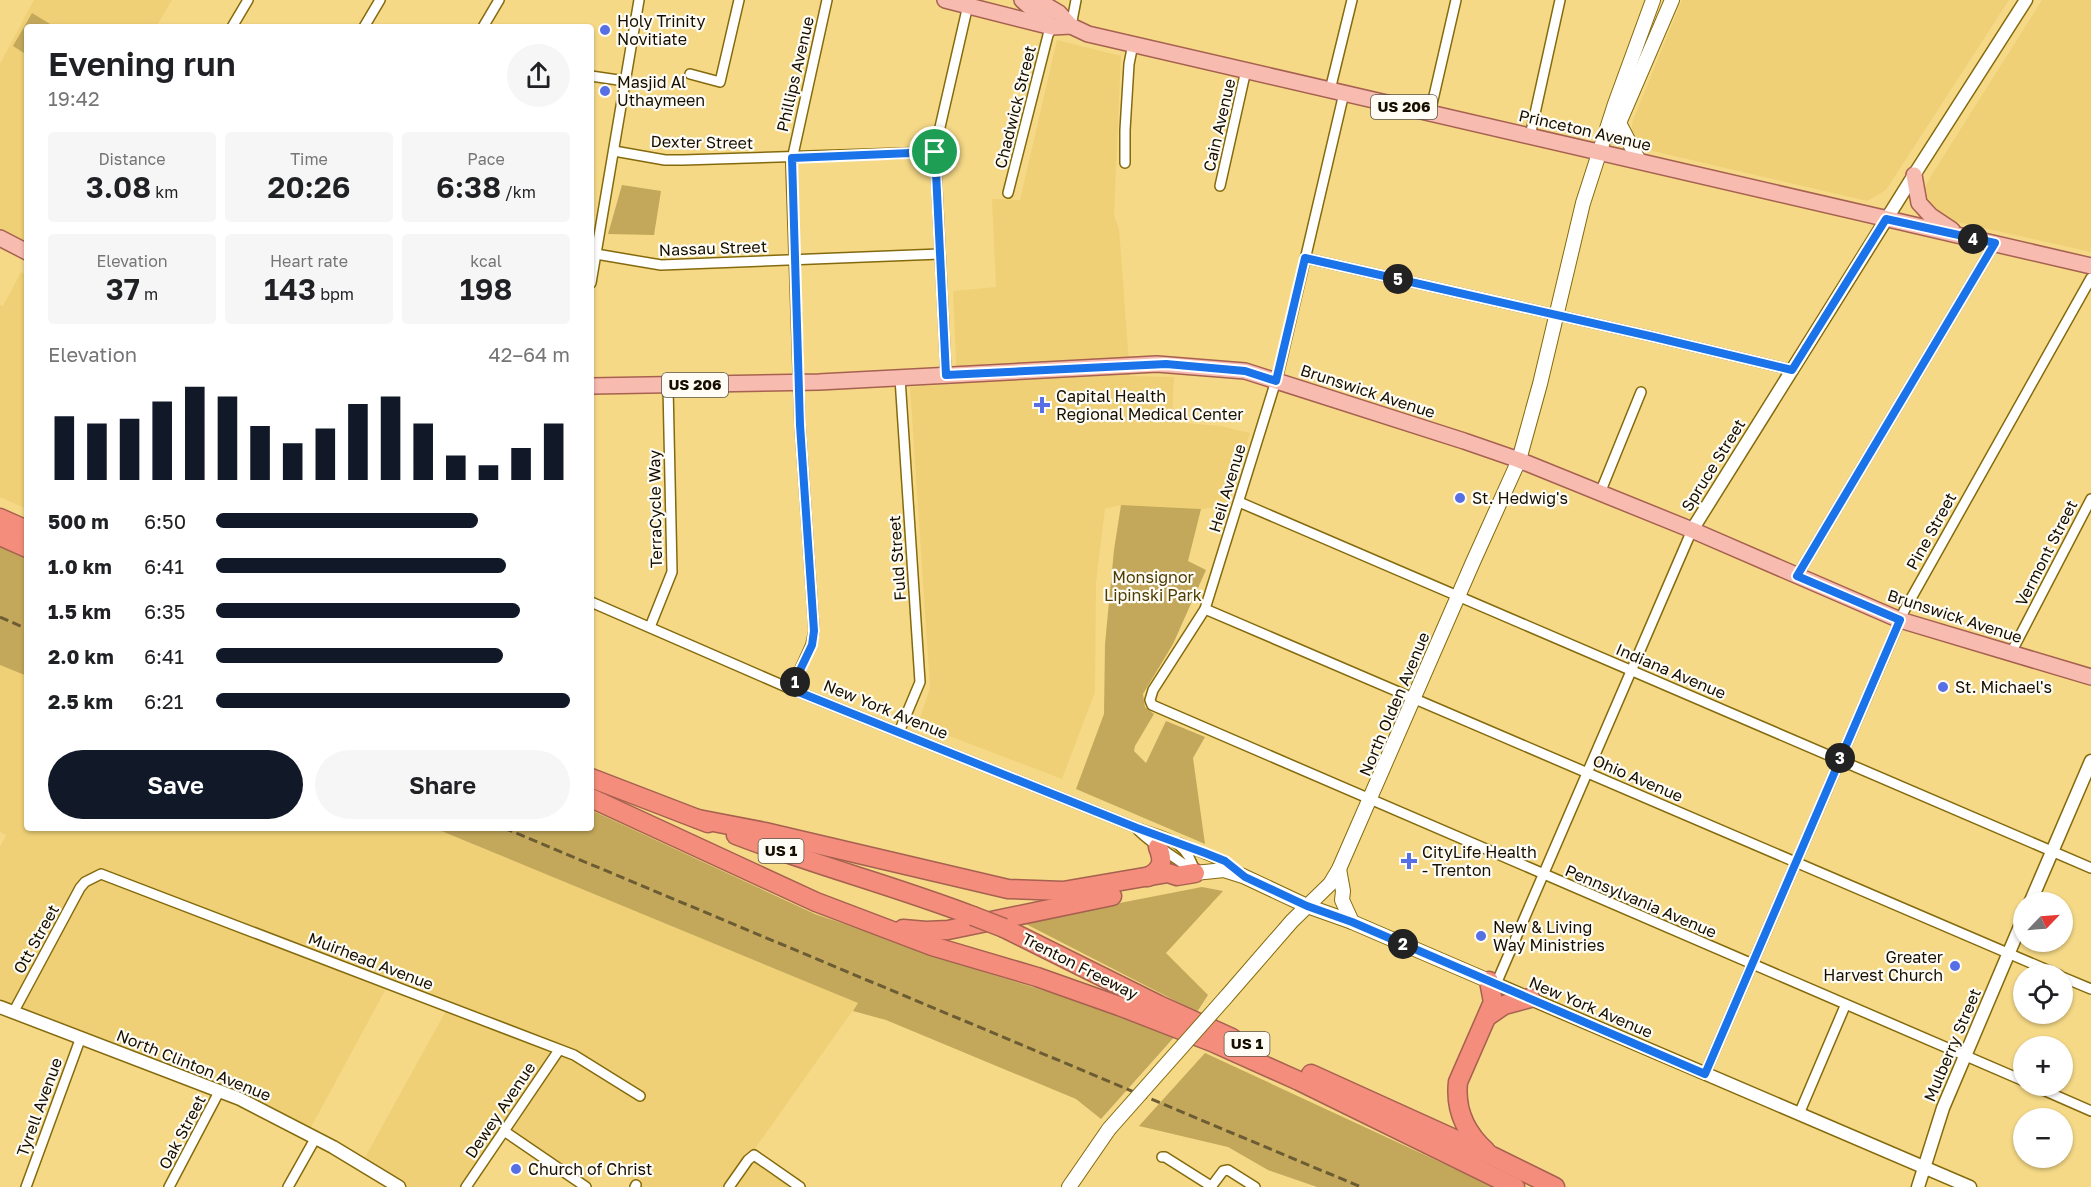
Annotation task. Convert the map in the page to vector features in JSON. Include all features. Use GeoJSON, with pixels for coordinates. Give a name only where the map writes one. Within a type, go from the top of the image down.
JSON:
{"type":"FeatureCollection","features":[{"type":"Feature","properties":{"kind":"highway"},"geometry":{"type":"LineString","coordinates":[[0,518],[24,529]]}},
{"type":"Feature","properties":{"kind":"highway"},"geometry":{"type":"LineString","coordinates":[[0,536],[24,547]]}},
{"type":"Feature","properties":{"kind":"highway","name":"Trenton Freeway"},"geometry":{"type":"LineString","coordinates":[[594,779],[768,847],[920,896],[1004,928],[1159,1005],[1492,1156],[1555,1187]]}},
{"type":"Feature","properties":{"kind":"highway","name":"Trenton Freeway"},"geometry":{"type":"LineString","coordinates":[[594,799],[816,902],[932,946],[1037,977],[1212,1042],[1299,1081],[1515,1187]]}},
{"type":"Feature","properties":{"kind":"highway"},"geometry":{"type":"LineString","coordinates":[[698,819],[765,832],[1008,889],[1061,891],[1168,873],[1186,874]]}},
{"type":"Feature","properties":{"kind":"highway"},"geometry":{"type":"LineString","coordinates":[[1147,877],[1161,867],[1162,860],[1158,847]]}},
{"type":"Feature","properties":{"kind":"highway"},"geometry":{"type":"LineString","coordinates":[[879,926],[926,931],[948,930],[1164,886],[1186,874]]}},
{"type":"Feature","properties":{"kind":"highway"},"geometry":{"type":"LineString","coordinates":[[1492,1156],[1463,1122],[1458,1108],[1457,1095],[1458,1082],[1493,1002],[1493,982]]}},
{"type":"Feature","properties":{"kind":"highway"},"geometry":{"type":"LineString","coordinates":[[1488,1016],[1504,1005],[1530,998]]}},
{"type":"Feature","properties":{"kind":"main road","name":"US 206"},"geometry":{"type":"LineString","coordinates":[[945,0],[975,4],[1052,27],[1071,26]]}},
{"type":"Feature","properties":{"kind":"main road"},"geometry":{"type":"LineString","coordinates":[[1022,0],[1052,27]]}},
{"type":"Feature","properties":{"kind":"main road"},"geometry":{"type":"LineString","coordinates":[[1037,0],[1059,13],[1071,26]]}},
{"type":"Feature","properties":{"kind":"main road"},"geometry":{"type":"LineString","coordinates":[[1601,153],[1615,104],[1653,0]]}},
{"type":"Feature","properties":{"kind":"main road"},"geometry":{"type":"LineString","coordinates":[[1601,153],[1619,123],[1672,0]]}},
{"type":"Feature","properties":{"kind":"main road","name":"Princeton Avenue"},"geometry":{"type":"LineString","coordinates":[[1071,26],[1088,34],[2091,266]]}},
{"type":"Feature","properties":{"kind":"main road"},"geometry":{"type":"LineString","coordinates":[[1619,123],[1639,161]]}},
{"type":"Feature","properties":{"kind":"main road","name":"North Olden Avenue"},"geometry":{"type":"LineString","coordinates":[[1068,1187],[1109,1129],[1307,906],[1330,884],[1339,869],[1519,460],[1557,315],[1583,203],[1601,153]]}},
{"type":"Feature","properties":{"kind":"main road"},"geometry":{"type":"LineString","coordinates":[[1914,175],[1919,203],[1931,216],[1960,236]]}},
{"type":"Feature","properties":{"kind":"main road"},"geometry":{"type":"LineString","coordinates":[[0,238],[24,250]]}},
{"type":"Feature","properties":{"kind":"main road","name":"Brunswick Avenue"},"geometry":{"type":"LineString","coordinates":[[594,386],[799,382],[1166,364],[1245,371],[1519,460],[1692,530],[1900,620],[2091,677]]}},
{"type":"Feature","properties":{"kind":"main road"},"geometry":{"type":"LineString","coordinates":[[1339,869],[1342,900],[1352,922]]}},
{"type":"Feature","properties":{"kind":"main road","name":"New York Avenue"},"geometry":{"type":"LineString","coordinates":[[1186,874],[1224,870],[1243,876],[1307,906],[1352,922],[1493,982]]}},
{"type":"Feature","properties":{"kind":"street"},"geometry":{"type":"LineString","coordinates":[[234,24],[248,0]]}},
{"type":"Feature","properties":{"kind":"street"},"geometry":{"type":"LineString","coordinates":[[366,24],[380,0]]}},
{"type":"Feature","properties":{"kind":"street"},"geometry":{"type":"LineString","coordinates":[[485,24],[499,0]]}},
{"type":"Feature","properties":{"kind":"street"},"geometry":{"type":"LineString","coordinates":[[594,266],[639,0]]}},
{"type":"Feature","properties":{"kind":"street"},"geometry":{"type":"LineString","coordinates":[[690,74],[720,82],[739,0]]}},
{"type":"Feature","properties":{"kind":"street","name":"Phillips Avenue"},"geometry":{"type":"LineString","coordinates":[[791,689],[812,645],[814,631],[799,382],[792,158],[827,0]]}},
{"type":"Feature","properties":{"kind":"street"},"geometry":{"type":"LineString","coordinates":[[1071,26],[1077,0]]}},
{"type":"Feature","properties":{"kind":"street","name":"Heil Avenue"},"geometry":{"type":"LineString","coordinates":[[1150,703],[1154,690],[1205,609],[1276,381],[1305,258],[1352,0]]}},
{"type":"Feature","properties":{"kind":"street"},"geometry":{"type":"LineString","coordinates":[[1430,113],[1456,0]]}},
{"type":"Feature","properties":{"kind":"street"},"geometry":{"type":"LineString","coordinates":[[1530,136],[1560,0]]}},
{"type":"Feature","properties":{"kind":"street","name":"Spruce Street"},"geometry":{"type":"LineString","coordinates":[[1493,982],[1543,874],[1692,530],[2026,0]]}},
{"type":"Feature","properties":{"kind":"street"},"geometry":{"type":"LineString","coordinates":[[946,375],[935,154],[975,4]]}},
{"type":"Feature","properties":{"kind":"street","name":"Chadwick Street"},"geometry":{"type":"LineString","coordinates":[[1008,193],[1048,35],[1052,27]]}},
{"type":"Feature","properties":{"kind":"street"},"geometry":{"type":"LineString","coordinates":[[1125,164],[1129,64],[1133,44]]}},
{"type":"Feature","properties":{"kind":"street","name":"Cain Avenue"},"geometry":{"type":"LineString","coordinates":[[1220,186],[1246,70]]}},
{"type":"Feature","properties":{"kind":"street"},"geometry":{"type":"LineString","coordinates":[[594,76],[625,81]]}},
{"type":"Feature","properties":{"kind":"street","name":"Dexter Street"},"geometry":{"type":"LineString","coordinates":[[614,151],[664,160],[935,154]]}},
{"type":"Feature","properties":{"kind":"street"},"geometry":{"type":"LineString","coordinates":[[1797,576],[1995,243]]}},
{"type":"Feature","properties":{"kind":"street","name":"Nassau Street"},"geometry":{"type":"LineString","coordinates":[[596,254],[661,265],[940,254]]}},
{"type":"Feature","properties":{"kind":"street"},"geometry":{"type":"LineString","coordinates":[[1305,258],[1792,370]]}},
{"type":"Feature","properties":{"kind":"street","name":"Pine Street"},"geometry":{"type":"LineString","coordinates":[[1705,1074],[1900,620],[2091,278]]}},
{"type":"Feature","properties":{"kind":"street","name":"Fuld Street"},"geometry":{"type":"LineString","coordinates":[[899,732],[920,682],[900,378]]}},
{"type":"Feature","properties":{"kind":"street","name":"TerraCycle Way"},"geometry":{"type":"LineString","coordinates":[[650,627],[672,572],[668,386]]}},
{"type":"Feature","properties":{"kind":"street"},"geometry":{"type":"LineString","coordinates":[[1600,493],[1641,392]]}},
{"type":"Feature","properties":{"kind":"street","name":"Vermont Street"},"geometry":{"type":"LineString","coordinates":[[2011,653],[2091,500]]}},
{"type":"Feature","properties":{"kind":"street","name":"Indiana Avenue"},"geometry":{"type":"LineString","coordinates":[[1239,502],[2091,868]]}},
{"type":"Feature","properties":{"kind":"street","name":"New York Avenue"},"geometry":{"type":"LineString","coordinates":[[594,604],[791,689],[1225,861],[1243,876]]}},
{"type":"Feature","properties":{"kind":"street","name":"Ohio Avenue"},"geometry":{"type":"LineString","coordinates":[[1205,609],[2032,964]]}},
{"type":"Feature","properties":{"kind":"street","name":"Pennsylvania Avenue"},"geometry":{"type":"LineString","coordinates":[[1150,703],[1154,708],[1184,721],[2013,1076]]}},
{"type":"Feature","properties":{"kind":"street"},"geometry":{"type":"LineString","coordinates":[[2035,892],[2091,760]]}},
{"type":"Feature","properties":{"kind":"street","name":"New York Avenue"},"geometry":{"type":"LineString","coordinates":[[1137,828],[1158,847],[1176,858],[1186,874]]}},
{"type":"Feature","properties":{"kind":"street"},"geometry":{"type":"LineString","coordinates":[[1179,843],[1188,854],[1186,874]]}},
{"type":"Feature","properties":{"kind":"street","name":"Muirhead Avenue"},"geometry":{"type":"LineString","coordinates":[[85,882],[98,874],[108,875],[574,1055],[640,1096]]}},
{"type":"Feature","properties":{"kind":"street","name":"Ott Street"},"geometry":{"type":"LineString","coordinates":[[14,1011],[85,882]]}},
{"type":"Feature","properties":{"kind":"street","name":"Mulberry Street"},"geometry":{"type":"LineString","coordinates":[[1918,1187],[1943,1108],[2013,942]]}},
{"type":"Feature","properties":{"kind":"street","name":"Ohio Avenue"},"geometry":{"type":"LineString","coordinates":[[2073,981],[2091,989]]}},
{"type":"Feature","properties":{"kind":"street","name":"New York Avenue"},"geometry":{"type":"LineString","coordinates":[[1493,982],[1970,1187]]}},
{"type":"Feature","properties":{"kind":"street"},"geometry":{"type":"LineString","coordinates":[[1799,1114],[1845,1005]]}},
{"type":"Feature","properties":{"kind":"street","name":"North Clinton Avenue"},"geometry":{"type":"LineString","coordinates":[[0,1007],[240,1099],[399,1187]]}},
{"type":"Feature","properties":{"kind":"street","name":"Tyrell Avenue"},"geometry":{"type":"LineString","coordinates":[[26,1187],[81,1037]]}},
{"type":"Feature","properties":{"kind":"street","name":"Dewey Avenue"},"geometry":{"type":"LineString","coordinates":[[466,1187],[559,1050]]}},
{"type":"Feature","properties":{"kind":"street","name":"Oak Street"},"geometry":{"type":"LineString","coordinates":[[169,1187],[220,1090]]}},
{"type":"Feature","properties":{"kind":"street"},"geometry":{"type":"LineString","coordinates":[[2057,1096],[2091,1111]]}},
{"type":"Feature","properties":{"kind":"street"},"geometry":{"type":"LineString","coordinates":[[504,1131],[586,1187]]}},
{"type":"Feature","properties":{"kind":"street"},"geometry":{"type":"LineString","coordinates":[[288,1187],[315,1139]]}},
{"type":"Feature","properties":{"kind":"street"},"geometry":{"type":"LineString","coordinates":[[729,1187],[754,1155],[800,1187]]}},
{"type":"Feature","properties":{"kind":"street"},"geometry":{"type":"LineString","coordinates":[[1162,1157],[1211,1186],[1223,1171],[1232,1171],[1255,1187]]}},
{"type":"Feature","properties":{"kind":"shaded area"},"geometry":{"type":"Polygon","coordinates":[[[34,0],[172,0],[158,24],[24,24],[24,241],[0,228],[0,64],[34,0]]]}},
{"type":"Feature","properties":{"kind":"shaded area"},"geometry":{"type":"Polygon","coordinates":[[[1682,0],[2009,0],[1886,190],[1867,201],[1644,149],[1638,145],[1631,131],[1633,120],[1682,0]]]}},
{"type":"Feature","properties":{"kind":"shaded area"},"geometry":{"type":"Polygon","coordinates":[[[2042,0],[2091,0],[2091,252],[1940,218],[1914,208],[1931,176],[2042,0]]]}},
{"type":"Feature","properties":{"kind":"shaded area","name":"Capital Health Regional Medical Center"},"geometry":{"type":"Polygon","coordinates":[[[1057,40],[1121,56],[1114,215],[1119,229],[1130,376],[1174,377],[1172,422],[1221,426],[1250,433],[1227,506],[1201,509],[1121,505],[1105,509],[1096,583],[1095,692],[1062,779],[918,724],[930,688],[910,387],[957,384],[953,291],[996,287],[992,199],[1020,200],[1057,40]]]}},
{"type":"Feature","properties":{"kind":"shaded area"},"geometry":{"type":"Polygon","coordinates":[[[21,272],[24,274],[24,508],[0,497],[0,305],[3,306],[21,272]]]}},
{"type":"Feature","properties":{"kind":"shaded area"},"geometry":{"type":"Polygon","coordinates":[[[0,665],[24,675],[24,831],[441,831],[858,1003],[754,1150],[806,1187],[641,1187],[604,1161],[587,1186],[502,1131],[465,1187],[402,1187],[363,1161],[448,1007],[388,985],[309,1131],[0,1007],[0,847],[6,835],[0,832],[0,665]]]}},
{"type":"Feature","properties":{"kind":"green space"},"geometry":{"type":"Polygon","coordinates":[[[32,13],[50,24],[26,24],[32,13]]]}},
{"type":"Feature","properties":{"kind":"green space"},"geometry":{"type":"Polygon","coordinates":[[[24,27],[24,53],[13,46],[24,27]]]}},
{"type":"Feature","properties":{"kind":"green space"},"geometry":{"type":"Polygon","coordinates":[[[622,185],[661,191],[654,235],[608,234],[622,185]]]}},
{"type":"Feature","properties":{"kind":"green space","name":"Monsignor Lipinski Park"},"geometry":{"type":"Polygon","coordinates":[[[1121,505],[1201,509],[1188,561],[1206,570],[1173,644],[1143,694],[1145,707],[1154,714],[1134,751],[1146,763],[1166,721],[1205,737],[1193,758],[1205,844],[1076,789],[1104,714],[1105,644],[1114,550],[1121,505]]]}},
{"type":"Feature","properties":{"kind":"green space"},"geometry":{"type":"Polygon","coordinates":[[[0,547],[24,557],[24,675],[0,665],[0,547]]]}},
{"type":"Feature","properties":{"kind":"green space"},"geometry":{"type":"Polygon","coordinates":[[[594,811],[815,914],[987,973],[1127,1016],[1176,1035],[1101,1119],[1076,1099],[886,1020],[853,1011],[858,1003],[441,831],[594,831],[594,811]]]}},
{"type":"Feature","properties":{"kind":"green space"},"geometry":{"type":"Polygon","coordinates":[[[1202,887],[1223,891],[1166,953],[1208,995],[1197,1012],[1022,922],[1202,887]]]}},
{"type":"Feature","properties":{"kind":"green space"},"geometry":{"type":"Polygon","coordinates":[[[1205,1053],[1494,1187],[1317,1187],[1268,1170],[1228,1147],[1139,1126],[1205,1053]]]}},
{"type":"Feature","properties":{"kind":"railway"},"geometry":{"type":"LineString","coordinates":[[0,617],[24,628]]}},
{"type":"Feature","properties":{"kind":"railway"},"geometry":{"type":"LineString","coordinates":[[511,831],[1361,1187]]}},
{"type":"Feature","properties":{"kind":"place","name":"Holy Trinity Novitiate"},"geometry":{"type":"Point","coordinates":[605,30]}},
{"type":"Feature","properties":{"kind":"place","name":"Masjid Al Uthaymeen"},"geometry":{"type":"Point","coordinates":[605,91]}},
{"type":"Feature","properties":{"kind":"place","name":"Capital Health Regional Medical Center"},"geometry":{"type":"Point","coordinates":[1042,405]}},
{"type":"Feature","properties":{"kind":"place","name":"St. Hedwig's"},"geometry":{"type":"Point","coordinates":[1460,498]}},
{"type":"Feature","properties":{"kind":"place","name":"St. Michael's"},"geometry":{"type":"Point","coordinates":[1943,687]}},
{"type":"Feature","properties":{"kind":"place","name":"CityLife Health - Trenton"},"geometry":{"type":"Point","coordinates":[1409,861]}},
{"type":"Feature","properties":{"kind":"place","name":"New & Living Way Ministries"},"geometry":{"type":"Point","coordinates":[1481,936]}},
{"type":"Feature","properties":{"kind":"place","name":"Greater Harvest Church"},"geometry":{"type":"Point","coordinates":[1955,966]}},
{"type":"Feature","properties":{"kind":"place","name":"Church of Christ"},"geometry":{"type":"Point","coordinates":[516,1169]}},
{"type":"Feature","properties":{"kind":"route"},"geometry":{"type":"LineString","coordinates":[[935,152],[946,375],[1166,364],[1245,371],[1276,381],[1305,258],[1792,370],[1886,219],[1995,243],[1797,576],[1900,620],[1705,1074],[1352,922],[1307,906],[1243,876],[1225,861],[791,689],[798,678],[814,638],[800,425],[792,158],[935,152]]}}]}
